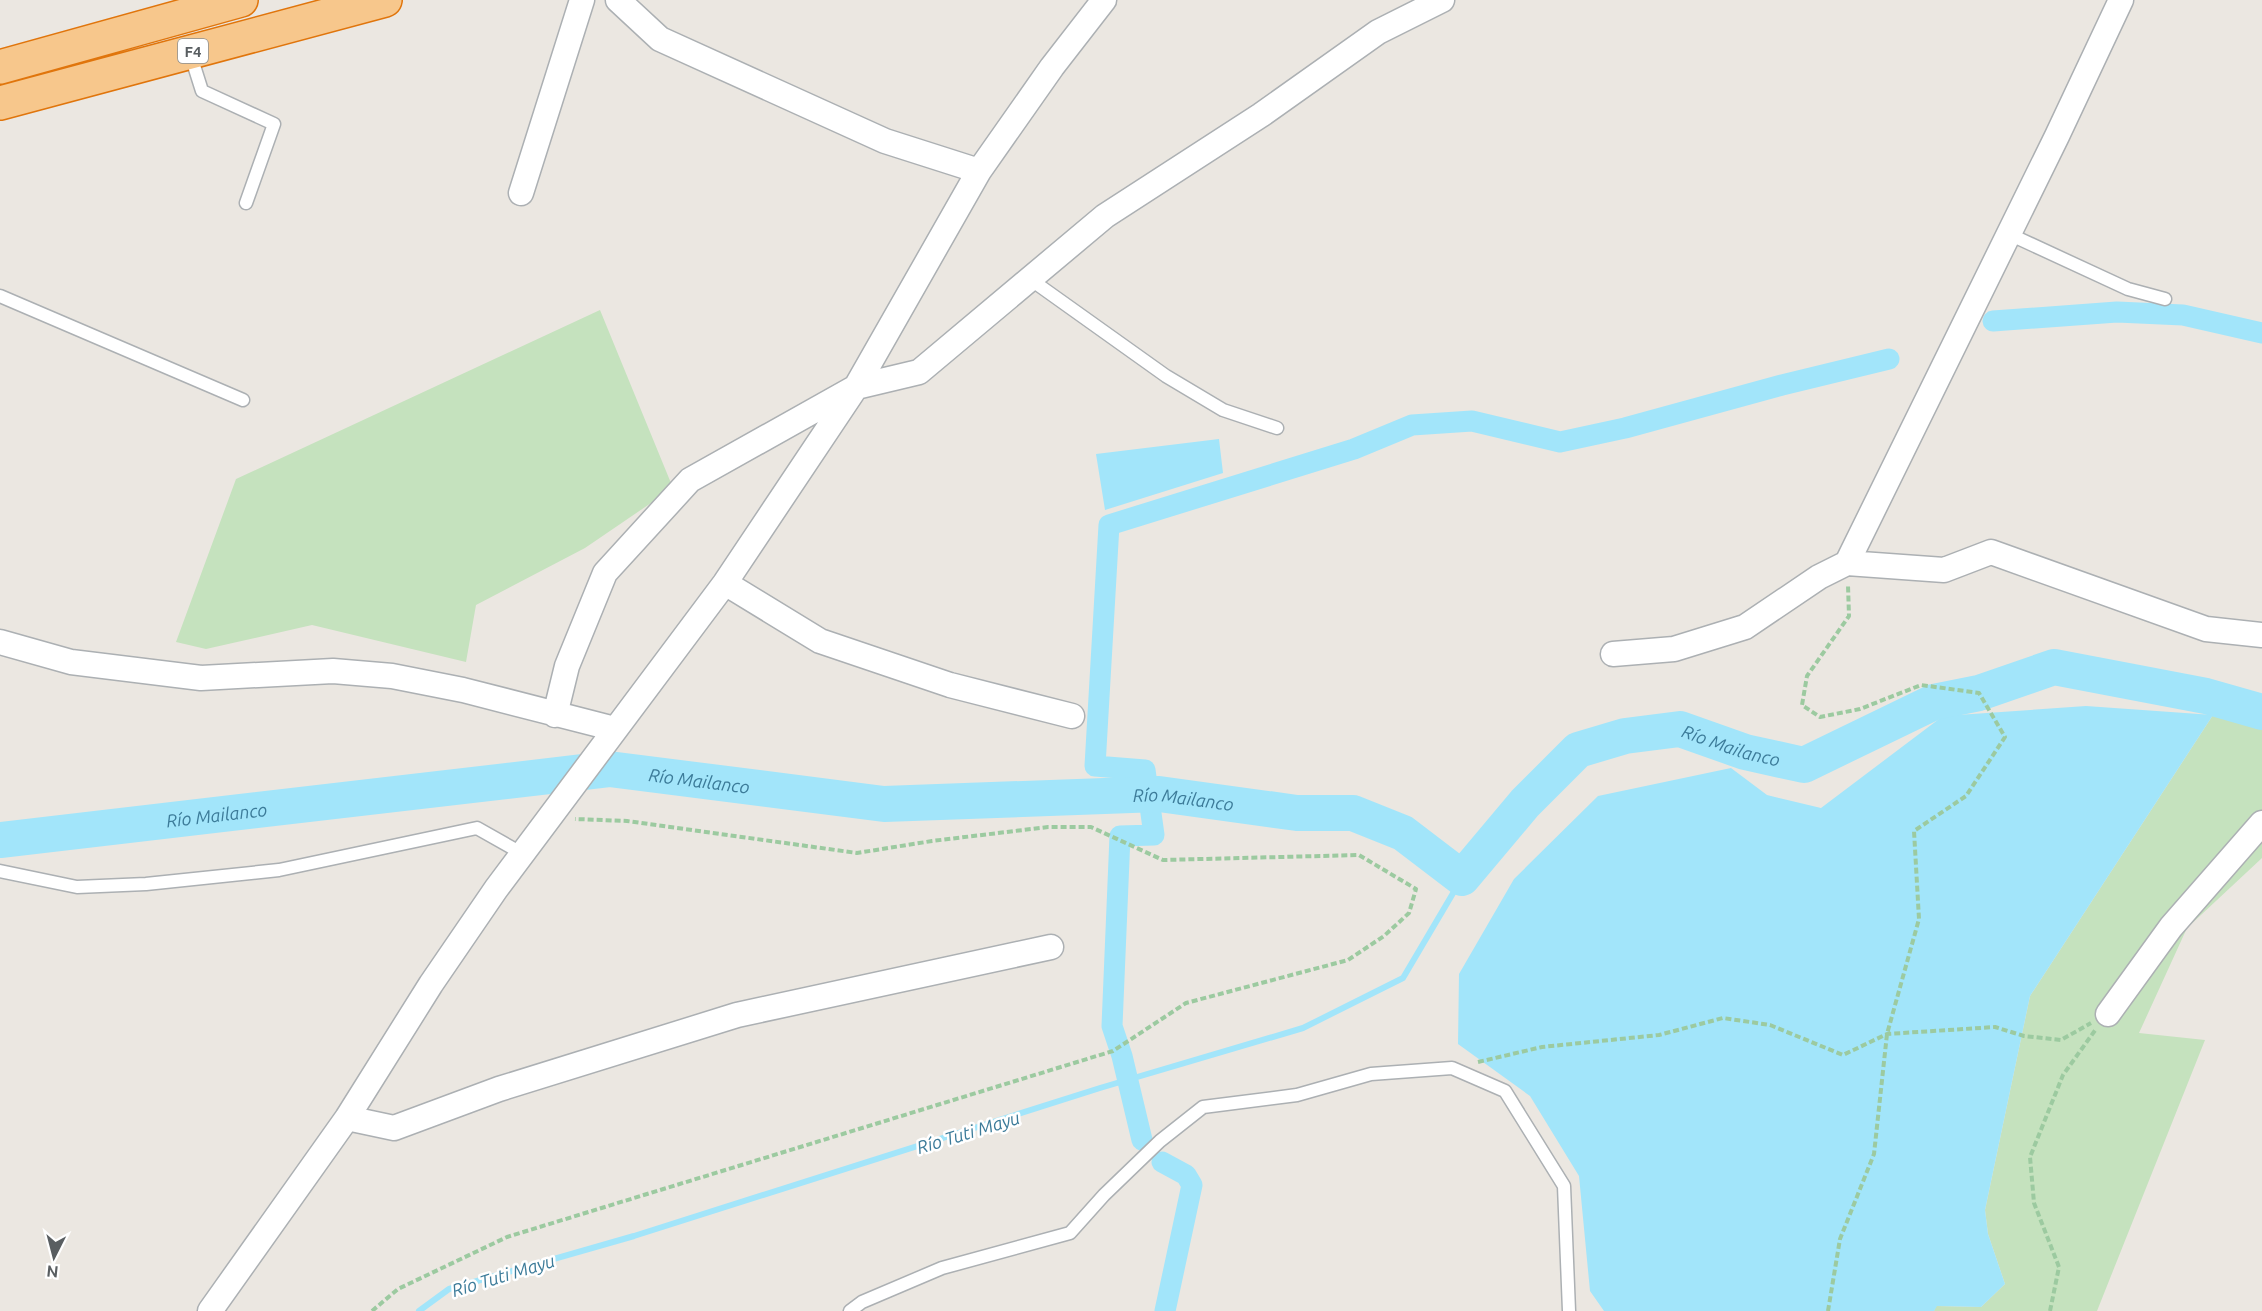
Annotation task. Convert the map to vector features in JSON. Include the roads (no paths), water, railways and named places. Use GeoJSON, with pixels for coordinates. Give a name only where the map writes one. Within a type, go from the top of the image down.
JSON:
{"type":"FeatureCollection","features":[{"type":"Feature","properties":{"kind":"highway","name":"F4"},"geometry":{"type":"LineString","coordinates":[[0,67],[241,0]]}},
{"type":"Feature","properties":{"kind":"highway","name":"F4"},"geometry":{"type":"LineString","coordinates":[[0,103],[385,0]]}},
{"type":"Feature","properties":{"kind":"street"},"geometry":{"type":"LineString","coordinates":[[521,194],[582,0]]}},
{"type":"Feature","properties":{"kind":"street"},"geometry":{"type":"LineString","coordinates":[[618,0],[660,39],[885,141],[979,171]]}},
{"type":"Feature","properties":{"kind":"street"},"geometry":{"type":"LineString","coordinates":[[210,1311],[347,1118],[431,984],[523,854],[725,583],[856,387],[979,171],[1104,0]]}},
{"type":"Feature","properties":{"kind":"street"},"geometry":{"type":"LineString","coordinates":[[555,715],[567,666],[605,573],[690,480],[856,387],[919,372],[1106,216],[1261,116],[1377,32],[1442,0]]}},
{"type":"Feature","properties":{"kind":"street"},"geometry":{"type":"LineString","coordinates":[[1847,563],[2121,0]]}},
{"type":"Feature","properties":{"kind":"street"},"geometry":{"type":"LineString","coordinates":[[1613,654],[1674,649],[1745,627],[1819,577],[1847,563],[1944,570],[1991,552],[2206,629],[2262,635]]}},
{"type":"Feature","properties":{"kind":"street"},"geometry":{"type":"LineString","coordinates":[[725,583],[820,641],[950,685],[1072,716]]}},
{"type":"Feature","properties":{"kind":"street"},"geometry":{"type":"LineString","coordinates":[[0,642],[71,662],[201,678],[333,671],[392,676],[463,690],[615,729]]}},
{"type":"Feature","properties":{"kind":"street"},"geometry":{"type":"LineString","coordinates":[[2108,1014],[2171,927],[2262,823]]}},
{"type":"Feature","properties":{"kind":"street"},"geometry":{"type":"LineString","coordinates":[[347,1118],[394,1128],[498,1089],[737,1015],[1051,947]]}},
{"type":"Feature","properties":{"kind":"lane"},"geometry":{"type":"LineString","coordinates":[[189,52],[201,91],[274,124],[246,203]]}},
{"type":"Feature","properties":{"kind":"lane"},"geometry":{"type":"LineString","coordinates":[[2009,234],[2128,289],[2165,299]]}},
{"type":"Feature","properties":{"kind":"lane"},"geometry":{"type":"LineString","coordinates":[[1030,279],[1166,376],[1223,410],[1277,428]]}},
{"type":"Feature","properties":{"kind":"lane"},"geometry":{"type":"LineString","coordinates":[[0,296],[243,400]]}},
{"type":"Feature","properties":{"kind":"lane"},"geometry":{"type":"LineString","coordinates":[[0,871],[77,887],[146,884],[279,870],[477,828],[523,854]]}},
{"type":"Feature","properties":{"kind":"lane"},"geometry":{"type":"LineString","coordinates":[[850,1311],[862,1302],[942,1268],[1070,1233],[1104,1195],[1160,1141],[1203,1107],[1297,1095],[1371,1074],[1452,1068],[1505,1091],[1564,1186],[1569,1311]]}},
{"type":"Feature","properties":{"kind":"water"},"geometry":{"type":"Polygon","coordinates":[[[1219,439],[1223,473],[1105,510],[1096,454],[1219,439]]]}},
{"type":"Feature","properties":{"kind":"water"},"geometry":{"type":"Polygon","coordinates":[[[2086,706],[2213,715],[2030,996],[1985,1210],[1988,1234],[2005,1284],[1981,1307],[1937,1306],[1934,1311],[1604,1311],[1590,1291],[1579,1176],[1530,1096],[1458,1044],[1459,974],[1514,879],[1598,796],[1731,768],[1767,795],[1821,808],[1943,716],[2086,706]]]}},
{"type":"Feature","properties":{"kind":"waterway"},"geometry":{"type":"LineString","coordinates":[[1993,321],[2117,312],[2183,315],[2262,333]]}},
{"type":"Feature","properties":{"kind":"waterway"},"geometry":{"type":"LineString","coordinates":[[1142,1140],[1122,1056],[1112,1026],[1120,836],[1154,835],[1145,770],[1095,766],[1109,525],[1354,449],[1412,425],[1472,421],[1560,442],[1625,428],[1782,385],[1889,359]]}},
{"type":"Feature","properties":{"kind":"waterway","name":"Río Mailanco"},"geometry":{"type":"LineString","coordinates":[[0,840],[609,769],[884,804],[1159,794],[1297,813],[1353,813],[1403,833],[1462,878],[1525,803],[1578,750],[1625,736],[1680,729],[1745,752],[1804,765],[1934,702],[1979,693],[2054,667],[2206,696],[2262,712]]}},
{"type":"Feature","properties":{"kind":"waterway","name":"Río Tuti Mayu"},"geometry":{"type":"LineString","coordinates":[[419,1311],[449,1289],[634,1236],[1100,1088],[1303,1028],[1403,978],[1462,878]]}},
{"type":"Feature","properties":{"kind":"waterway"},"geometry":{"type":"LineString","coordinates":[[1162,1162],[1186,1175],[1192,1185],[1165,1311]]}}]}
